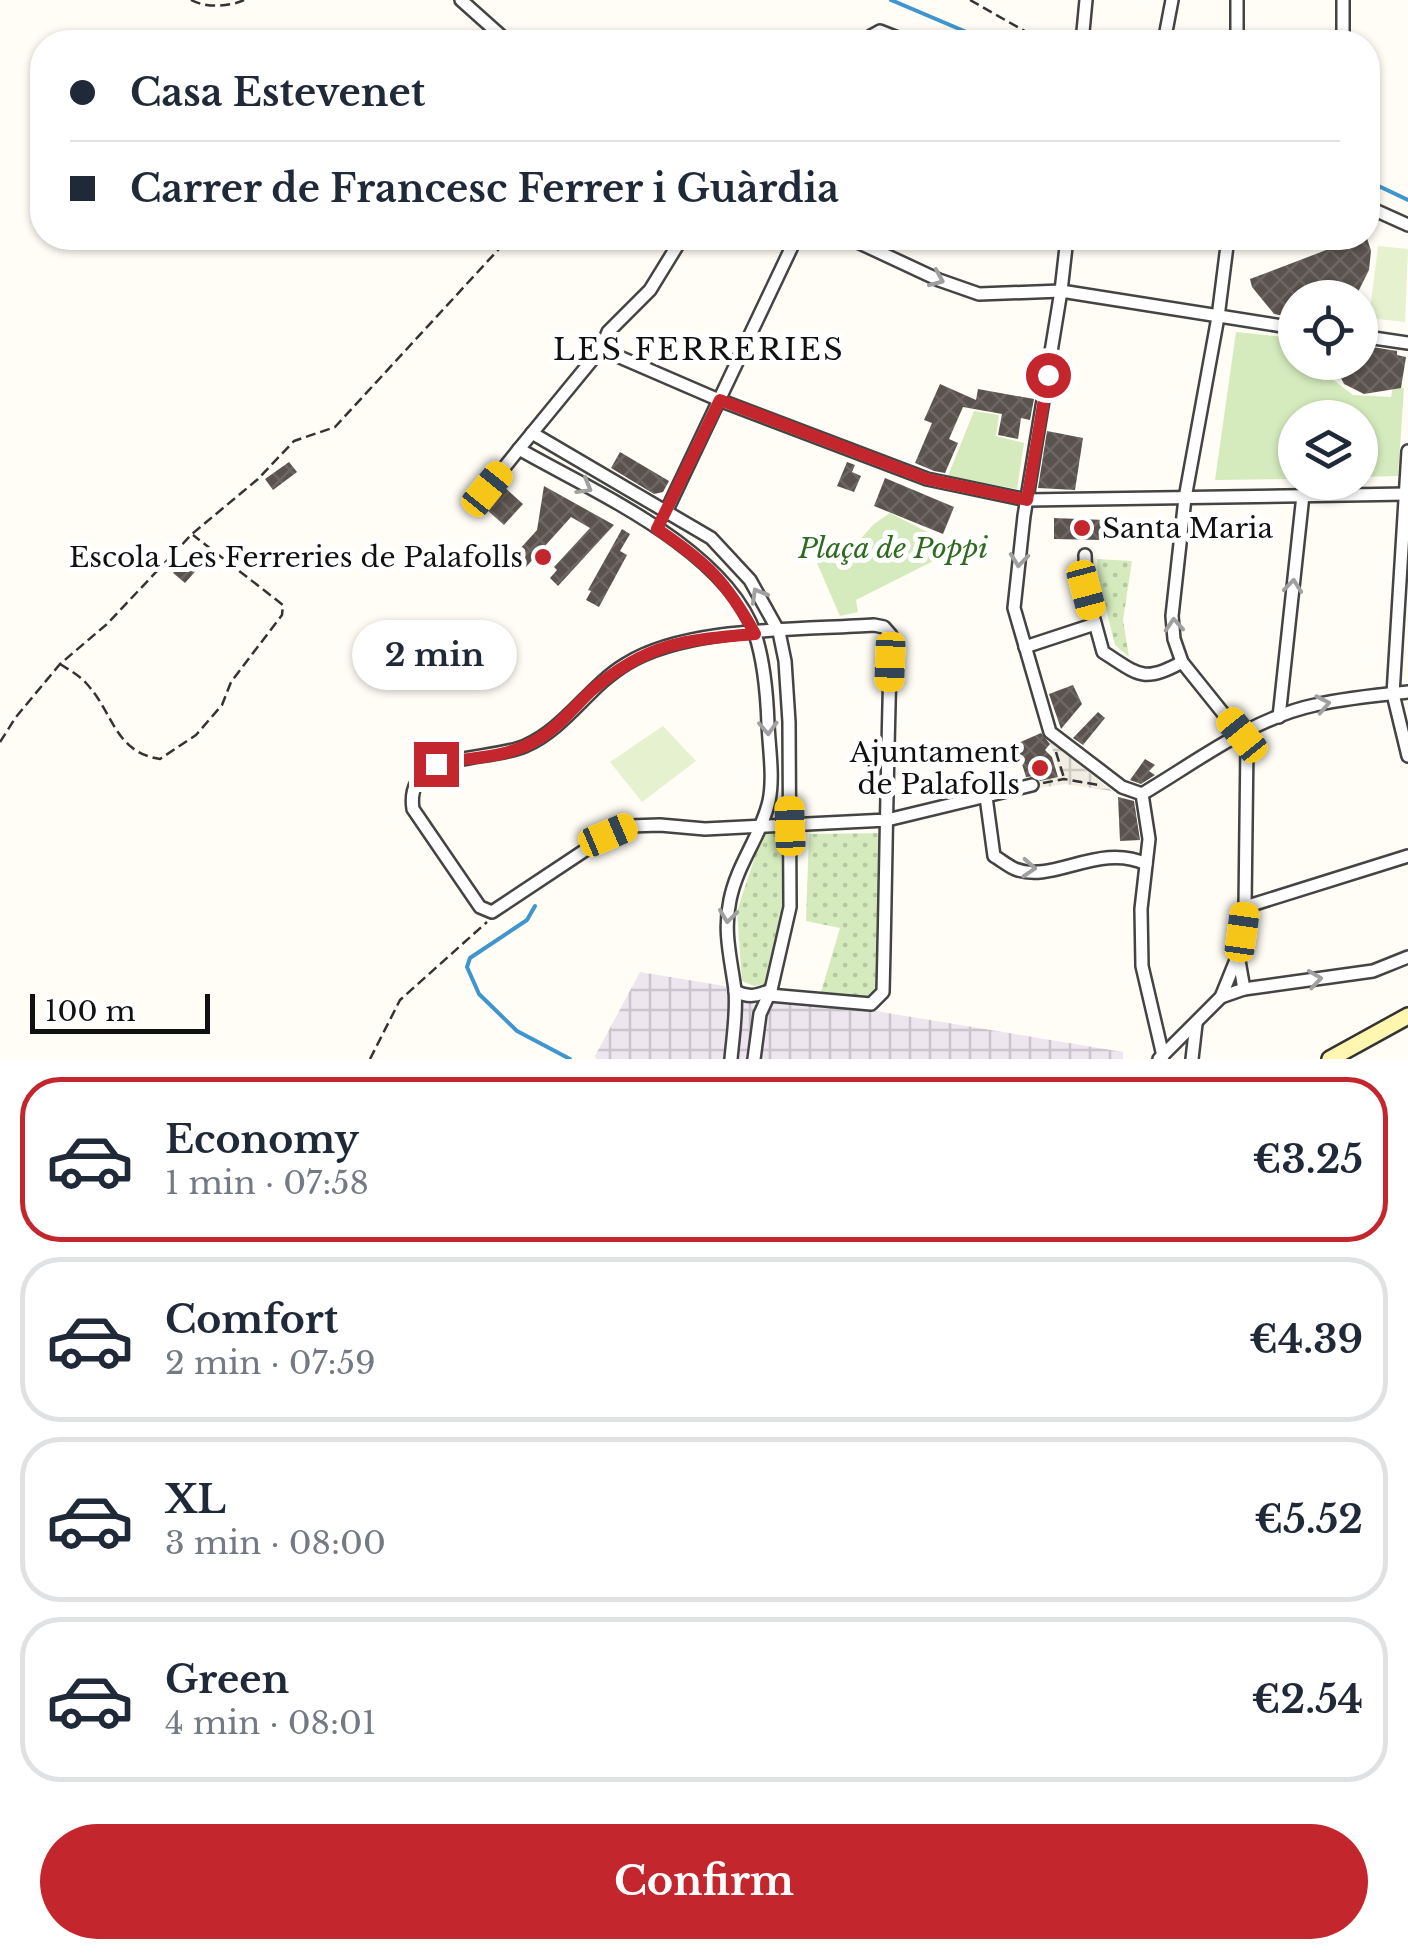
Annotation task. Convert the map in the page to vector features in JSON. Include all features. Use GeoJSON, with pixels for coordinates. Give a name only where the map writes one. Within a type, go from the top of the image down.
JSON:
{"type":"FeatureCollection","features":[{"type":"Feature","properties":{"kind":"main road"},"geometry":{"type":"LineString","coordinates":[[1330,1059],[1408,1016]]}},
{"type":"Feature","properties":{"kind":"street"},"geometry":{"type":"LineString","coordinates":[[461,0],[495,30]]}},
{"type":"Feature","properties":{"kind":"street"},"geometry":{"type":"LineString","coordinates":[[1083,30],[1086,0]]}},
{"type":"Feature","properties":{"kind":"street"},"geometry":{"type":"LineString","coordinates":[[1166,30],[1172,0]]}},
{"type":"Feature","properties":{"kind":"street"},"geometry":{"type":"LineString","coordinates":[[1237,30],[1238,0]]}},
{"type":"Feature","properties":{"kind":"street"},"geometry":{"type":"LineString","coordinates":[[1342,30],[1343,0]]}},
{"type":"Feature","properties":{"kind":"street"},"geometry":{"type":"LineString","coordinates":[[1380,212],[1408,224]]}},
{"type":"Feature","properties":{"kind":"street"},"geometry":{"type":"LineString","coordinates":[[487,489],[601,349],[608,332],[650,290],[675,250]]}},
{"type":"Feature","properties":{"kind":"street"},"geometry":{"type":"LineString","coordinates":[[657,529],[790,250]]}},
{"type":"Feature","properties":{"kind":"street"},"geometry":{"type":"LineString","coordinates":[[875,250],[979,294],[1062,291],[1278,326]]}},
{"type":"Feature","properties":{"kind":"street"},"geometry":{"type":"LineString","coordinates":[[1065,250],[1014,608],[1050,732],[1122,787],[1142,794],[1279,717],[1313,705],[1408,692]]}},
{"type":"Feature","properties":{"kind":"street"},"geometry":{"type":"LineString","coordinates":[[1165,1058],[1221,997],[1238,955],[1245,908],[1247,743],[1182,662],[1172,616],[1185,498],[1226,250]]}},
{"type":"Feature","properties":{"kind":"street"},"geometry":{"type":"LineString","coordinates":[[1378,339],[1408,343]]}},
{"type":"Feature","properties":{"kind":"street"},"geometry":{"type":"LineString","coordinates":[[601,349],[720,400],[927,479],[1027,500],[1278,495]]}},
{"type":"Feature","properties":{"kind":"street"},"geometry":{"type":"LineString","coordinates":[[532,433],[711,538],[750,580],[779,632],[788,706],[790,907],[770,993],[760,1014],[754,1059]]}},
{"type":"Feature","properties":{"kind":"street"},"geometry":{"type":"LineString","coordinates":[[519,450],[657,529],[703,560],[733,593],[755,634],[767,699],[770,798],[740,861],[730,900],[726,936],[734,990],[731,1059]]}},
{"type":"Feature","properties":{"kind":"street"},"geometry":{"type":"LineString","coordinates":[[1408,451],[1394,694],[1408,756]]}},
{"type":"Feature","properties":{"kind":"street"},"geometry":{"type":"LineString","coordinates":[[1378,494],[1406,494]]}},
{"type":"Feature","properties":{"kind":"street"},"geometry":{"type":"LineString","coordinates":[[1279,717],[1302,500]]}},
{"type":"Feature","properties":{"kind":"street"},"geometry":{"type":"LineString","coordinates":[[1085,555],[1086,590],[1102,652],[1137,674],[1159,675],[1182,662]]}},
{"type":"Feature","properties":{"kind":"street"},"geometry":{"type":"LineString","coordinates":[[734,990],[746,996],[770,993],[871,1004],[883,992],[887,820],[890,635],[884,627],[874,624],[755,634],[654,649],[622,666],[536,741],[514,751],[436,764],[418,780],[411,795],[414,809],[480,907],[492,912],[608,835],[628,826],[705,829],[887,820],[1032,786]]}},
{"type":"Feature","properties":{"kind":"street"},"geometry":{"type":"LineString","coordinates":[[1025,647],[1095,624]]}},
{"type":"Feature","properties":{"kind":"street"},"geometry":{"type":"LineString","coordinates":[[1142,794],[1149,839],[1141,909],[1142,966],[1165,1058]]}},
{"type":"Feature","properties":{"kind":"street"},"geometry":{"type":"LineString","coordinates":[[986,797],[994,856],[1016,869],[1033,871],[1124,856],[1146,864]]}},
{"type":"Feature","properties":{"kind":"street"},"geometry":{"type":"LineString","coordinates":[[1245,908],[1408,856]]}},
{"type":"Feature","properties":{"kind":"street"},"geometry":{"type":"LineString","coordinates":[[1238,955],[1244,989]]}},
{"type":"Feature","properties":{"kind":"street"},"geometry":{"type":"LineString","coordinates":[[1221,997],[1244,989],[1372,971],[1408,957]]}},
{"type":"Feature","properties":{"kind":"street"},"geometry":{"type":"LineString","coordinates":[[1192,1059],[1196,1024]]}},
{"type":"Feature","properties":{"kind":"path"},"geometry":{"type":"LineString","coordinates":[[191,0],[231,6],[244,0]]}},
{"type":"Feature","properties":{"kind":"path"},"geometry":{"type":"LineString","coordinates":[[970,0],[1023,30]]}},
{"type":"Feature","properties":{"kind":"path"},"geometry":{"type":"LineString","coordinates":[[0,742],[16,716],[60,664],[107,624],[192,534],[258,479],[294,442],[335,427],[498,250]]}},
{"type":"Feature","properties":{"kind":"path"},"geometry":{"type":"LineString","coordinates":[[60,664],[86,682],[119,734],[139,756],[160,760],[196,735],[222,705],[231,682],[282,615],[283,605],[192,534]]}},
{"type":"Feature","properties":{"kind":"path"},"geometry":{"type":"LineString","coordinates":[[1050,732],[1064,780]]}},
{"type":"Feature","properties":{"kind":"path"},"geometry":{"type":"LineString","coordinates":[[1032,786],[1064,780],[1122,787]]}},
{"type":"Feature","properties":{"kind":"path"},"geometry":{"type":"LineString","coordinates":[[370,1059],[400,1000],[485,926],[492,912]]}},
{"type":"Feature","properties":{"kind":"shaded area"},"geometry":{"type":"Polygon","coordinates":[[[1047,733],[1056,746],[1112,791],[1065,784],[1033,789],[1031,783],[1061,776],[1047,733]]]}},
{"type":"Feature","properties":{"kind":"shaded area"},"geometry":{"type":"Polygon","coordinates":[[[640,972],[1123,1052],[1123,1059],[596,1059],[640,972]]]}},
{"type":"Feature","properties":{"kind":"green space"},"geometry":{"type":"Polygon","coordinates":[[[1380,246],[1408,249],[1405,322],[1378,319],[1378,280],[1374,280],[1380,246]]]}},
{"type":"Feature","properties":{"kind":"green space"},"geometry":{"type":"Polygon","coordinates":[[[1236,332],[1278,336],[1278,380],[1334,380],[1353,395],[1391,397],[1393,387],[1404,388],[1398,476],[1378,477],[1378,400],[1278,400],[1278,479],[1215,480],[1236,332]]]}},
{"type":"Feature","properties":{"kind":"green space"},"geometry":{"type":"Polygon","coordinates":[[[974,411],[999,415],[996,436],[1024,443],[1017,489],[948,476],[974,411]]]}},
{"type":"Feature","properties":{"kind":"green space","name":"Plaça de Poppi"},"geometry":{"type":"Polygon","coordinates":[[[890,513],[959,548],[856,600],[858,612],[840,616],[817,563],[853,547],[890,513]]]}},
{"type":"Feature","properties":{"kind":"green space"},"geometry":{"type":"Polygon","coordinates":[[[1097,559],[1132,561],[1123,620],[1129,657],[1115,645],[1097,559]]]}},
{"type":"Feature","properties":{"kind":"green space"},"geometry":{"type":"Polygon","coordinates":[[[663,726],[696,761],[642,802],[610,762],[663,726]]]}},
{"type":"Feature","properties":{"kind":"green space"},"geometry":{"type":"Polygon","coordinates":[[[764,830],[784,831],[784,904],[765,984],[754,986],[742,981],[737,911],[764,830]]]}},
{"type":"Feature","properties":{"kind":"green space"},"geometry":{"type":"Polygon","coordinates":[[[889,833],[892,949],[872,1001],[821,992],[840,928],[806,921],[809,834],[889,833]]]}},
{"type":"Feature","properties":{"kind":"building"},"geometry":{"type":"Polygon","coordinates":[[[1326,250],[1371,251],[1364,280],[1278,280],[1278,315],[1252,287],[1250,279],[1326,250]]]}},
{"type":"Feature","properties":{"kind":"building"},"geometry":{"type":"Polygon","coordinates":[[[1378,348],[1406,357],[1401,388],[1364,394],[1342,380],[1378,380],[1378,348]]]}},
{"type":"Feature","properties":{"kind":"building"},"geometry":{"type":"Polygon","coordinates":[[[940,384],[976,400],[978,389],[1034,399],[1030,420],[1021,418],[1018,439],[998,435],[1002,414],[963,407],[949,439],[958,443],[945,473],[934,471],[915,463],[932,423],[924,420],[940,384]]]}},
{"type":"Feature","properties":{"kind":"building"},"geometry":{"type":"Polygon","coordinates":[[[1047,431],[1083,438],[1075,490],[1038,488],[1047,431]]]}},
{"type":"Feature","properties":{"kind":"building"},"geometry":{"type":"Polygon","coordinates":[[[620,452],[669,481],[663,492],[654,494],[611,468],[620,452]]]}},
{"type":"Feature","properties":{"kind":"building"},"geometry":{"type":"Polygon","coordinates":[[[289,462],[297,472],[273,490],[265,479],[289,462]]]}},
{"type":"Feature","properties":{"kind":"building"},"geometry":{"type":"Polygon","coordinates":[[[847,462],[855,465],[852,472],[861,476],[854,492],[837,486],[847,462]]]}},
{"type":"Feature","properties":{"kind":"building"},"geometry":{"type":"Polygon","coordinates":[[[885,478],[954,507],[943,534],[874,506],[885,478]]]}},
{"type":"Feature","properties":{"kind":"building"},"geometry":{"type":"Polygon","coordinates":[[[544,486],[614,525],[558,586],[550,578],[557,570],[554,567],[590,528],[571,517],[526,567],[516,558],[537,530],[544,486]]]}},
{"type":"Feature","properties":{"kind":"building"},"geometry":{"type":"Polygon","coordinates":[[[504,487],[523,504],[504,525],[485,508],[504,487]]]}},
{"type":"Feature","properties":{"kind":"building","name":"Santa Maria"},"geometry":{"type":"Polygon","coordinates":[[[1054,518],[1105,520],[1111,531],[1101,540],[1054,539],[1054,518]]]}},
{"type":"Feature","properties":{"kind":"building"},"geometry":{"type":"Polygon","coordinates":[[[622,529],[630,534],[620,551],[627,555],[599,607],[586,600],[591,591],[588,590],[622,529]]]}},
{"type":"Feature","properties":{"kind":"building"},"geometry":{"type":"Polygon","coordinates":[[[197,547],[208,557],[185,583],[173,573],[197,547]]]}},
{"type":"Feature","properties":{"kind":"building"},"geometry":{"type":"Polygon","coordinates":[[[1073,685],[1082,704],[1061,729],[1049,694],[1073,685]]]}},
{"type":"Feature","properties":{"kind":"building"},"geometry":{"type":"Polygon","coordinates":[[[1098,712],[1105,718],[1083,745],[1073,738],[1098,712]]]}},
{"type":"Feature","properties":{"kind":"building"},"geometry":{"type":"Polygon","coordinates":[[[1041,733],[1050,744],[1045,750],[1052,757],[1058,777],[1040,781],[1036,776],[1026,777],[1016,744],[1041,733]]]}},
{"type":"Feature","properties":{"kind":"building"},"geometry":{"type":"Polygon","coordinates":[[[1145,759],[1155,765],[1149,771],[1155,775],[1141,784],[1130,780],[1145,759]]]}},
{"type":"Feature","properties":{"kind":"building"},"geometry":{"type":"Polygon","coordinates":[[[1118,797],[1134,801],[1140,840],[1120,841],[1118,797]]]}},
{"type":"Feature","properties":{"kind":"waterway"},"geometry":{"type":"LineString","coordinates":[[891,0],[962,30]]}},
{"type":"Feature","properties":{"kind":"waterway"},"geometry":{"type":"LineString","coordinates":[[1380,187],[1408,200]]}},
{"type":"Feature","properties":{"kind":"waterway"},"geometry":{"type":"LineString","coordinates":[[535,906],[527,920],[470,958],[467,967],[479,994],[517,1031],[570,1059]]}},
{"type":"Feature","properties":{"kind":"place","name":"Santa Maria"},"geometry":{"type":"Point","coordinates":[1082,528]}},
{"type":"Feature","properties":{"kind":"place","name":"Escola Les Ferreries de Palafolls"},"geometry":{"type":"Point","coordinates":[543,557]}},
{"type":"Feature","properties":{"kind":"place","name":"Ajuntament de Palafolls"},"geometry":{"type":"Point","coordinates":[1040,768]}},
{"type":"Feature","properties":{"kind":"district","name":"LES FERRERIES"},"geometry":{"type":"Point","coordinates":[699,350]}},
{"type":"Feature","properties":{"kind":"route"},"geometry":{"type":"LineString","coordinates":[[436,764],[514,751],[536,741],[622,666],[654,649],[755,634],[733,593],[703,560],[657,529],[720,400],[927,479],[1027,500],[1048,375]]}}]}
